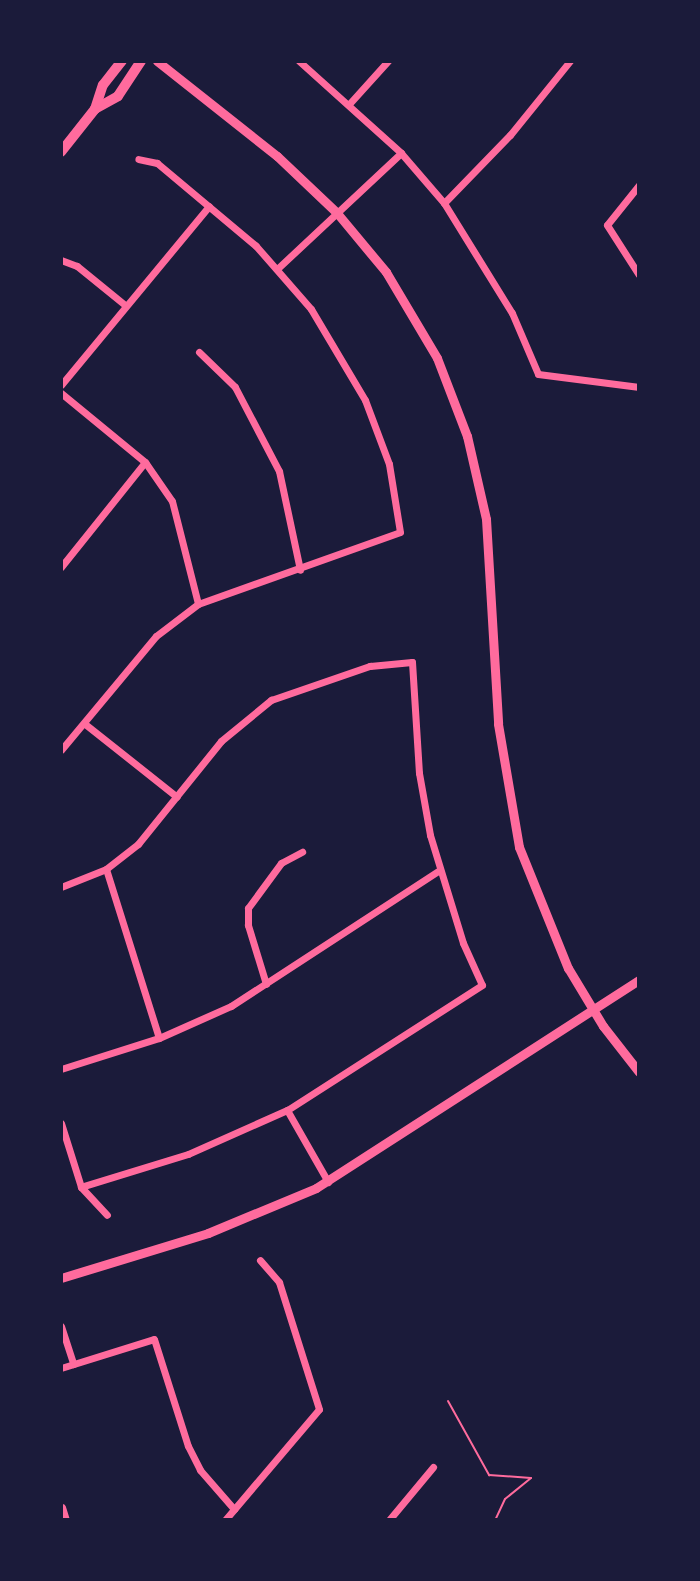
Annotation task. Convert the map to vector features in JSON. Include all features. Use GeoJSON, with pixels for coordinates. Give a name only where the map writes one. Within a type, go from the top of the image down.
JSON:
{"type":"FeatureCollection","features":[{"type":"Feature","properties":{"kind":"main road"},"geometry":{"type":"LineString","coordinates":[[61,152],[95,109],[103,85],[122,61]]}},
{"type":"Feature","properties":{"kind":"main road"},"geometry":{"type":"LineString","coordinates":[[95,109],[118,96],[141,61]]}},
{"type":"Feature","properties":{"kind":"street"},"geometry":{"type":"LineString","coordinates":[[157,61],[277,156],[337,213],[374,256],[417,321],[467,436],[490,546],[498,724],[513,822],[543,914],[593,1010],[639,1072]]}},
{"type":"Feature","properties":{"kind":"street"},"geometry":{"type":"LineString","coordinates":[[299,61],[350,103],[401,153],[444,203],[512,313],[538,374],[639,387]]}},
{"type":"Feature","properties":{"kind":"street"},"geometry":{"type":"LineString","coordinates":[[350,103],[388,61]]}},
{"type":"Feature","properties":{"kind":"street"},"geometry":{"type":"LineString","coordinates":[[444,203],[510,135],[570,61]]}},
{"type":"Feature","properties":{"kind":"street"},"geometry":{"type":"LineString","coordinates":[[277,269],[401,153]]}},
{"type":"Feature","properties":{"kind":"street"},"geometry":{"type":"LineString","coordinates":[[61,750],[156,636],[198,604],[300,570],[400,532],[389,464],[365,400],[318,320],[277,269],[209,206],[157,163],[138,159]]}},
{"type":"Feature","properties":{"kind":"street"},"geometry":{"type":"LineString","coordinates":[[639,184],[607,225],[639,275]]}},
{"type":"Feature","properties":{"kind":"street"},"geometry":{"type":"LineString","coordinates":[[61,385],[209,206]]}},
{"type":"Feature","properties":{"kind":"street"},"geometry":{"type":"LineString","coordinates":[[61,260],[77,266],[125,305]]}},
{"type":"Feature","properties":{"kind":"street"},"geometry":{"type":"LineString","coordinates":[[199,352],[235,387],[268,449],[286,497],[300,570]]}},
{"type":"Feature","properties":{"kind":"street"},"geometry":{"type":"LineString","coordinates":[[61,393],[145,462],[172,500],[198,604]]}},
{"type":"Feature","properties":{"kind":"street"},"geometry":{"type":"LineString","coordinates":[[61,567],[145,462]]}},
{"type":"Feature","properties":{"kind":"street"},"geometry":{"type":"LineString","coordinates":[[61,887],[106,869],[138,844],[221,741],[271,700],[370,666],[412,662],[419,773],[439,871],[482,985],[287,1110],[188,1154],[81,1187]]}},
{"type":"Feature","properties":{"kind":"street"},"geometry":{"type":"LineString","coordinates":[[85,724],[177,797]]}},
{"type":"Feature","properties":{"kind":"street"},"geometry":{"type":"LineString","coordinates":[[266,984],[248,925],[248,908],[281,863],[303,852]]}},
{"type":"Feature","properties":{"kind":"street"},"geometry":{"type":"LineString","coordinates":[[106,869],[159,1038]]}},
{"type":"Feature","properties":{"kind":"street"},"geometry":{"type":"LineString","coordinates":[[61,1069],[159,1038],[231,1006],[439,871]]}},
{"type":"Feature","properties":{"kind":"street"},"geometry":{"type":"LineString","coordinates":[[61,1278],[208,1233],[271,1210],[328,1182],[639,980]]}},
{"type":"Feature","properties":{"kind":"street"},"geometry":{"type":"LineString","coordinates":[[287,1110],[328,1182]]}},
{"type":"Feature","properties":{"kind":"street"},"geometry":{"type":"LineString","coordinates":[[61,1123],[81,1187],[107,1215]]}},
{"type":"Feature","properties":{"kind":"street"},"geometry":{"type":"LineString","coordinates":[[225,1520],[319,1409],[279,1282],[260,1260]]}},
{"type":"Feature","properties":{"kind":"street"},"geometry":{"type":"LineString","coordinates":[[61,1326],[73,1364]]}},
{"type":"Feature","properties":{"kind":"street"},"geometry":{"type":"LineString","coordinates":[[61,1368],[154,1339],[188,1446],[200,1470],[234,1510]]}},
{"type":"Feature","properties":{"kind":"street"},"geometry":{"type":"LineString","coordinates":[[389,1520],[433,1467]]}},
{"type":"Feature","properties":{"kind":"street"},"geometry":{"type":"LineString","coordinates":[[62,1507],[66,1520]]}},
{"type":"Feature","properties":{"kind":"path"},"geometry":{"type":"LineString","coordinates":[[448,1401],[489,1475],[531,1478],[505,1499],[495,1520]]}}]}
